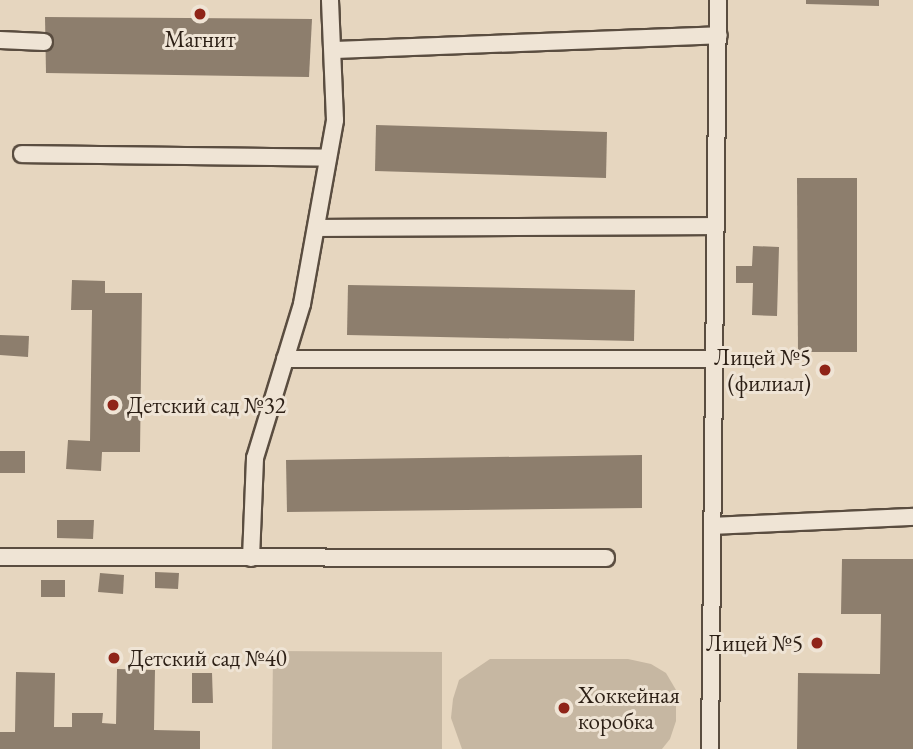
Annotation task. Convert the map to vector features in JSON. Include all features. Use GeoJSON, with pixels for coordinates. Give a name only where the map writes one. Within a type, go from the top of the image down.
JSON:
{"type":"FeatureCollection","features":[{"type":"Feature","properties":{"kind":"lane"},"geometry":{"type":"LineString","coordinates":[[251,558],[255,458],[285,359],[319,228],[335,120],[335,50],[330,0]]}},
{"type":"Feature","properties":{"kind":"lane"},"geometry":{"type":"LineString","coordinates":[[710,749],[718,0]]}},
{"type":"Feature","properties":{"kind":"lane"},"geometry":{"type":"LineString","coordinates":[[335,50],[719,35]]}},
{"type":"Feature","properties":{"kind":"lane"},"geometry":{"type":"LineString","coordinates":[[0,40],[44,42]]}},
{"type":"Feature","properties":{"kind":"lane"},"geometry":{"type":"LineString","coordinates":[[22,154],[328,158]]}},
{"type":"Feature","properties":{"kind":"lane"},"geometry":{"type":"LineString","coordinates":[[319,228],[716,226]]}},
{"type":"Feature","properties":{"kind":"lane"},"geometry":{"type":"LineString","coordinates":[[285,359],[716,359]]}},
{"type":"Feature","properties":{"kind":"lane"},"geometry":{"type":"LineString","coordinates":[[713,526],[913,517]]}},
{"type":"Feature","properties":{"kind":"lane"},"geometry":{"type":"LineString","coordinates":[[0,557],[607,558]]}},
{"type":"Feature","properties":{"kind":"shaded area"},"geometry":{"type":"Polygon","coordinates":[[[273,651],[442,652],[442,749],[272,749],[273,651]]]}},
{"type":"Feature","properties":{"kind":"shaded area","name":"Хоккейная коробка"},"geometry":{"type":"Polygon","coordinates":[[[490,659],[628,659],[651,664],[666,673],[676,690],[676,721],[670,739],[662,749],[462,749],[451,718],[453,699],[459,680],[490,659]]]}},
{"type":"Feature","properties":{"kind":"building"},"geometry":{"type":"Polygon","coordinates":[[[806,0],[879,0],[879,6],[806,4],[806,0]]]}},
{"type":"Feature","properties":{"kind":"building"},"geometry":{"type":"Polygon","coordinates":[[[45,17],[312,19],[309,77],[46,73],[45,17]]]}},
{"type":"Feature","properties":{"kind":"building"},"geometry":{"type":"Polygon","coordinates":[[[376,125],[607,132],[606,178],[375,171],[376,125]]]}},
{"type":"Feature","properties":{"kind":"building"},"geometry":{"type":"Polygon","coordinates":[[[797,178],[857,178],[857,352],[798,352],[797,178]]]}},
{"type":"Feature","properties":{"kind":"building"},"geometry":{"type":"Polygon","coordinates":[[[753,246],[779,247],[777,316],[752,315],[753,283],[736,283],[736,266],[752,266],[753,246]]]}},
{"type":"Feature","properties":{"kind":"building"},"geometry":{"type":"Polygon","coordinates":[[[72,280],[105,281],[105,293],[142,293],[140,452],[102,452],[101,471],[66,469],[68,440],[90,441],[92,310],[71,310],[72,280]]]}},
{"type":"Feature","properties":{"kind":"building"},"geometry":{"type":"Polygon","coordinates":[[[348,285],[635,290],[634,341],[347,335],[348,285]]]}},
{"type":"Feature","properties":{"kind":"building"},"geometry":{"type":"Polygon","coordinates":[[[0,335],[29,336],[28,357],[0,355],[0,335]]]}},
{"type":"Feature","properties":{"kind":"building"},"geometry":{"type":"Polygon","coordinates":[[[0,451],[25,451],[25,473],[0,473],[0,451]]]}},
{"type":"Feature","properties":{"kind":"building"},"geometry":{"type":"Polygon","coordinates":[[[642,455],[642,508],[287,512],[286,460],[642,455]]]}},
{"type":"Feature","properties":{"kind":"building"},"geometry":{"type":"Polygon","coordinates":[[[57,520],[94,520],[93,539],[57,538],[57,520]]]}},
{"type":"Feature","properties":{"kind":"building"},"geometry":{"type":"Polygon","coordinates":[[[842,559],[913,559],[913,749],[797,749],[798,673],[880,674],[881,614],[841,614],[842,559]]]}},
{"type":"Feature","properties":{"kind":"building"},"geometry":{"type":"Polygon","coordinates":[[[155,572],[179,573],[178,589],[155,588],[155,572]]]}},
{"type":"Feature","properties":{"kind":"building"},"geometry":{"type":"Polygon","coordinates":[[[100,573],[124,575],[123,594],[98,592],[100,573]]]}},
{"type":"Feature","properties":{"kind":"building"},"geometry":{"type":"Polygon","coordinates":[[[41,580],[65,580],[65,597],[41,597],[41,580]]]}},
{"type":"Feature","properties":{"kind":"building"},"geometry":{"type":"Polygon","coordinates":[[[117,669],[155,670],[154,730],[200,731],[200,749],[0,749],[0,732],[15,732],[16,672],[55,673],[54,727],[72,727],[72,713],[103,713],[102,723],[116,724],[117,669]]]}},
{"type":"Feature","properties":{"kind":"building"},"geometry":{"type":"Polygon","coordinates":[[[192,673],[212,673],[213,703],[192,703],[192,673]]]}},
{"type":"Feature","properties":{"kind":"place","name":"Магнит"},"geometry":{"type":"Point","coordinates":[200,14]}},
{"type":"Feature","properties":{"kind":"place","name":"Лицей №5 (филиал)"},"geometry":{"type":"Point","coordinates":[825,370]}},
{"type":"Feature","properties":{"kind":"place","name":"Детский сад №32"},"geometry":{"type":"Point","coordinates":[113,405]}},
{"type":"Feature","properties":{"kind":"place","name":"Лицей №5"},"geometry":{"type":"Point","coordinates":[817,643]}},
{"type":"Feature","properties":{"kind":"place","name":"Детский сад №40"},"geometry":{"type":"Point","coordinates":[114,658]}},
{"type":"Feature","properties":{"kind":"place","name":"Хоккейная коробка"},"geometry":{"type":"Point","coordinates":[564,708]}}]}
